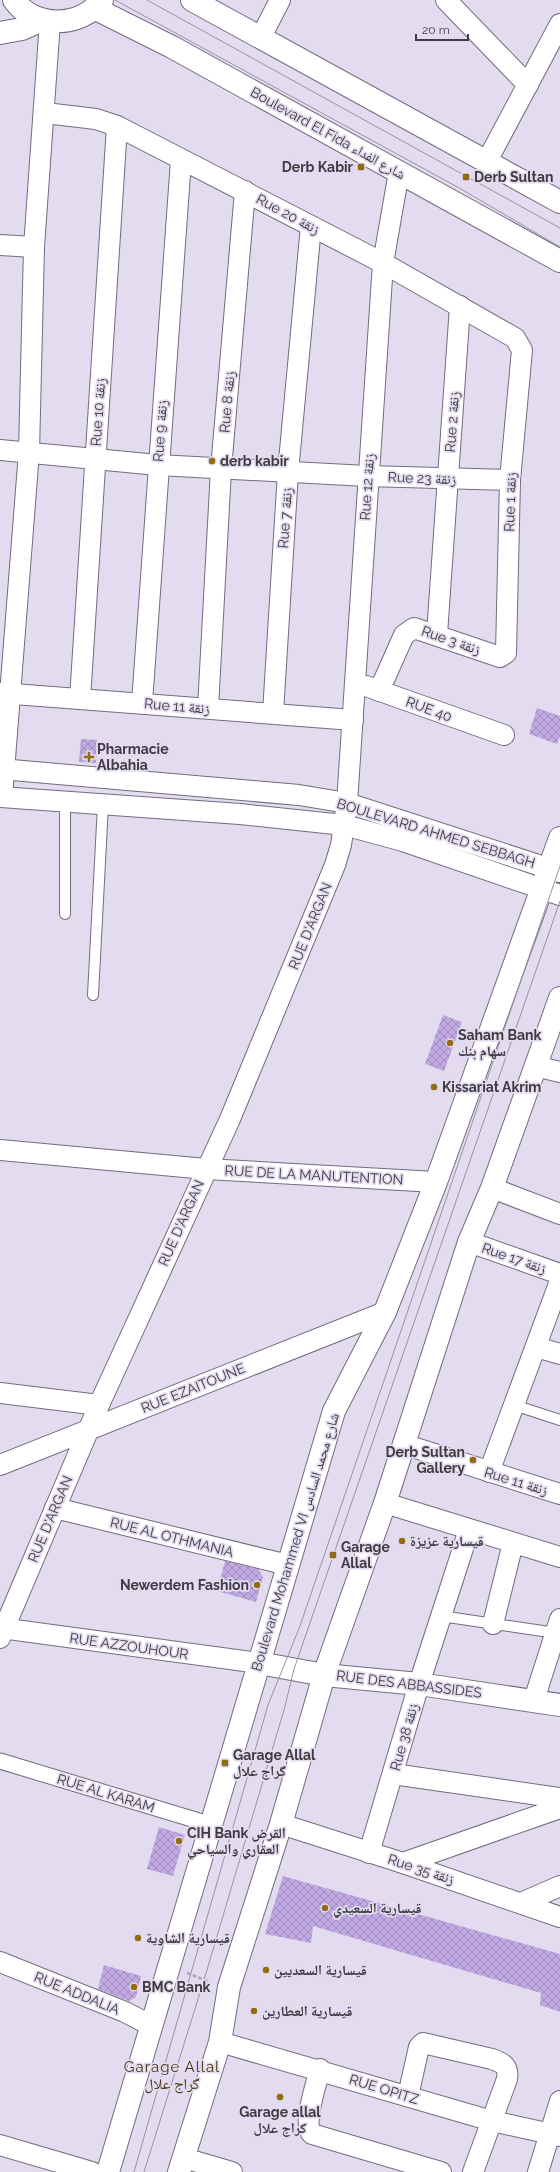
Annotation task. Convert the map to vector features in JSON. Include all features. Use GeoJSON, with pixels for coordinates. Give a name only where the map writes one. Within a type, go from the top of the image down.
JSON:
{"type":"FeatureCollection","features":[{"type":"Feature","properties":{"kind":"main road"},"geometry":{"type":"LineString","coordinates":[[14,0],[29,14],[46,20]]}},
{"type":"Feature","properties":{"kind":"main road"},"geometry":{"type":"LineString","coordinates":[[192,0],[560,202]]}},
{"type":"Feature","properties":{"kind":"main road"},"geometry":{"type":"LineString","coordinates":[[0,33],[22,29],[46,20],[73,19],[98,4]]}},
{"type":"Feature","properties":{"kind":"main road","name":"Boulevard El Fida شارع الفداء"},"geometry":{"type":"LineString","coordinates":[[98,4],[172,47],[560,260]]}},
{"type":"Feature","properties":{"kind":"main road","name":"Boulevard Mohammed VI شارع محمد السادس"},"geometry":{"type":"LineString","coordinates":[[108,2172],[334,1411],[385,1312],[553,881],[560,838]]}},
{"type":"Feature","properties":{"kind":"main road"},"geometry":{"type":"LineString","coordinates":[[182,2165],[220,2042],[229,1987],[281,1824],[324,1675],[385,1503],[469,1242],[492,1188],[560,998]]}},
{"type":"Feature","properties":{"kind":"main road","name":"RUE DES ABBASSIDES"},"geometry":{"type":"LineString","coordinates":[[259,1663],[324,1675],[419,1684],[560,1705]]}},
{"type":"Feature","properties":{"kind":"street"},"geometry":{"type":"LineString","coordinates":[[261,37],[280,0]]}},
{"type":"Feature","properties":{"kind":"street"},"geometry":{"type":"LineString","coordinates":[[446,1],[528,85]]}},
{"type":"Feature","properties":{"kind":"street"},"geometry":{"type":"LineString","coordinates":[[1,797],[5,694],[29,452],[34,247],[45,113],[46,20]]}},
{"type":"Feature","properties":{"kind":"street"},"geometry":{"type":"LineString","coordinates":[[487,161],[560,24]]}},
{"type":"Feature","properties":{"kind":"street","name":"Rue 20 زنقة"},"geometry":{"type":"LineString","coordinates":[[45,113],[96,119],[117,126],[383,263],[515,338],[520,344]]}},
{"type":"Feature","properties":{"kind":"street","name":"Rue 10 زنقة"},"geometry":{"type":"LineString","coordinates":[[80,698],[117,126]]}},
{"type":"Feature","properties":{"kind":"street","name":"Rue 9 زنقة"},"geometry":{"type":"LineString","coordinates":[[142,703],[181,160]]}},
{"type":"Feature","properties":{"kind":"street","name":"Rue 12 زنقة"},"geometry":{"type":"LineString","coordinates":[[347,803],[367,476],[383,263],[399,172]]}},
{"type":"Feature","properties":{"kind":"street","name":"Rue 8 زنقة"},"geometry":{"type":"LineString","coordinates":[[208,708],[221,469],[245,191]]}},
{"type":"Feature","properties":{"kind":"street","name":"Rue 7 زنقة"},"geometry":{"type":"LineString","coordinates":[[273,713],[288,472],[311,226]]}},
{"type":"Feature","properties":{"kind":"street"},"geometry":{"type":"LineString","coordinates":[[0,245],[34,247]]}},
{"type":"Feature","properties":{"kind":"street","name":"Rue 2 زنقة"},"geometry":{"type":"LineString","coordinates":[[437,634],[460,306]]}},
{"type":"Feature","properties":{"kind":"street","name":"Rue 1 زنقة"},"geometry":{"type":"LineString","coordinates":[[500,657],[506,653],[510,480],[522,350],[520,344]]}},
{"type":"Feature","properties":{"kind":"street","name":"Rue 23 زنقة"},"geometry":{"type":"LineString","coordinates":[[0,450],[158,465],[221,469],[367,476],[510,480]]}},
{"type":"Feature","properties":{"kind":"street","name":"Rue 3 زنقة"},"geometry":{"type":"LineString","coordinates":[[379,691],[404,635],[414,628],[437,634],[500,657]]}},
{"type":"Feature","properties":{"kind":"street","name":"RUE 40"},"geometry":{"type":"LineString","coordinates":[[355,681],[379,691],[504,735]]}},
{"type":"Feature","properties":{"kind":"street","name":"Rue 11 زنقة"},"geometry":{"type":"LineString","coordinates":[[5,694],[80,698],[353,720]]}},
{"type":"Feature","properties":{"kind":"street","name":"BOULEVARD AHMED SEBBAGH"},"geometry":{"type":"LineString","coordinates":[[2,769],[299,795],[347,803],[448,835],[553,881]]}},
{"type":"Feature","properties":{"kind":"street"},"geometry":{"type":"LineString","coordinates":[[65,802],[67,775]]}},
{"type":"Feature","properties":{"kind":"street","name":"BOULEVARD AHMED SEBBAGH"},"geometry":{"type":"LineString","coordinates":[[1,797],[240,814],[344,825],[442,854],[553,881]]}},
{"type":"Feature","properties":{"kind":"street","name":"RUE D'ARGAN"},"geometry":{"type":"LineString","coordinates":[[1,1632],[99,1405],[230,1119],[335,865],[344,825],[347,803]]}},
{"type":"Feature","properties":{"kind":"street"},"geometry":{"type":"LineString","coordinates":[[442,854],[448,835]]}},
{"type":"Feature","properties":{"kind":"street"},"geometry":{"type":"LineString","coordinates":[[535,1066],[560,1072]]}},
{"type":"Feature","properties":{"kind":"street","name":"RUE DE LA MANUTENTION"},"geometry":{"type":"LineString","coordinates":[[0,1150],[206,1169],[436,1182]]}},
{"type":"Feature","properties":{"kind":"street"},"geometry":{"type":"LineString","coordinates":[[492,1188],[560,1214]]}},
{"type":"Feature","properties":{"kind":"street","name":"Rue 17 زنقة"},"geometry":{"type":"LineString","coordinates":[[469,1242],[560,1274]]}},
{"type":"Feature","properties":{"kind":"street"},"geometry":{"type":"LineString","coordinates":[[489,1472],[560,1281]]}},
{"type":"Feature","properties":{"kind":"street","name":"RUE EZAITOUNE"},"geometry":{"type":"LineString","coordinates":[[0,1464],[385,1312]]}},
{"type":"Feature","properties":{"kind":"street"},"geometry":{"type":"LineString","coordinates":[[536,1346],[560,1354]]}},
{"type":"Feature","properties":{"kind":"street"},"geometry":{"type":"LineString","coordinates":[[0,1394],[99,1405]]}},
{"type":"Feature","properties":{"kind":"street","name":"Rue 11 زنقة"},"geometry":{"type":"LineString","coordinates":[[403,1444],[560,1494]]}},
{"type":"Feature","properties":{"kind":"street"},"geometry":{"type":"LineString","coordinates":[[385,1503],[560,1557]]}},
{"type":"Feature","properties":{"kind":"street","name":"RUE AL OTHMANIA"},"geometry":{"type":"LineString","coordinates":[[55,1508],[288,1565]]}},
{"type":"Feature","properties":{"kind":"street","name":"Rue 38 زنقة"},"geometry":{"type":"LineString","coordinates":[[369,1853],[419,1684],[469,1530]]}},
{"type":"Feature","properties":{"kind":"street"},"geometry":{"type":"LineString","coordinates":[[493,1624],[513,1543]]}},
{"type":"Feature","properties":{"kind":"street"},"geometry":{"type":"LineString","coordinates":[[534,1700],[558,1626]]}},
{"type":"Feature","properties":{"kind":"street","name":"RUE AZZOUHOUR"},"geometry":{"type":"LineString","coordinates":[[1,1632],[259,1663]]}},
{"type":"Feature","properties":{"kind":"street","name":"RUE AL KARAM"},"geometry":{"type":"LineString","coordinates":[[0,1761],[212,1825]]}},
{"type":"Feature","properties":{"kind":"street"},"geometry":{"type":"LineString","coordinates":[[393,1774],[560,1798]]}},
{"type":"Feature","properties":{"kind":"street"},"geometry":{"type":"LineString","coordinates":[[403,1863],[560,1808]]}},
{"type":"Feature","properties":{"kind":"street","name":"Rue 35 زنقة"},"geometry":{"type":"LineString","coordinates":[[281,1824],[403,1863],[560,1917]]}},
{"type":"Feature","properties":{"kind":"street"},"geometry":{"type":"LineString","coordinates":[[521,1903],[560,1886]]}},
{"type":"Feature","properties":{"kind":"street","name":"RUE ADDALIA"},"geometry":{"type":"LineString","coordinates":[[0,1962],[125,2012],[152,2026]]}},
{"type":"Feature","properties":{"kind":"street","name":"RUE OPITZ"},"geometry":{"type":"LineString","coordinates":[[220,2042],[320,2069],[492,2121],[555,2135]]}},
{"type":"Feature","properties":{"kind":"street"},"geometry":{"type":"LineString","coordinates":[[408,2096],[419,2047],[423,2043],[492,2059],[503,2063],[506,2066],[508,2072],[507,2079],[473,2172]]}},
{"type":"Feature","properties":{"kind":"street"},"geometry":{"type":"LineString","coordinates":[[320,2069],[308,2116],[308,2128],[312,2134],[441,2172]]}},
{"type":"Feature","properties":{"kind":"street"},"geometry":{"type":"LineString","coordinates":[[538,2172],[555,2135],[560,2101]]}},
{"type":"Feature","properties":{"kind":"street"},"geometry":{"type":"LineString","coordinates":[[0,2145],[92,2172]]}},
{"type":"Feature","properties":{"kind":"street"},"geometry":{"type":"LineString","coordinates":[[182,2165],[232,2172]]}},
{"type":"Feature","properties":{"kind":"lane"},"geometry":{"type":"LineString","coordinates":[[65,802],[65,914]]}},
{"type":"Feature","properties":{"kind":"lane"},"geometry":{"type":"LineString","coordinates":[[93,995],[103,805]]}},
{"type":"Feature","properties":{"kind":"lane"},"geometry":{"type":"LineString","coordinates":[[514,1405],[560,1420]]}},
{"type":"Feature","properties":{"kind":"lane"},"geometry":{"type":"LineString","coordinates":[[442,1616],[493,1624],[558,1626]]}},
{"type":"Feature","properties":{"kind":"path"},"geometry":{"type":"LineString","coordinates":[[170,1967],[204,1980],[229,1987]]}},
{"type":"Feature","properties":{"kind":"building"},"geometry":{"type":"Polygon","coordinates":[[[537,708],[560,716],[560,736],[557,744],[529,734],[537,708]]]}},
{"type":"Feature","properties":{"kind":"building"},"geometry":{"type":"Polygon","coordinates":[[[81,739],[97,740],[96,763],[79,762],[81,739]]]}},
{"type":"Feature","properties":{"kind":"building"},"geometry":{"type":"Polygon","coordinates":[[[443,1015],[462,1022],[444,1071],[425,1064],[443,1015]]]}},
{"type":"Feature","properties":{"kind":"building"},"geometry":{"type":"Polygon","coordinates":[[[225,1561],[258,1569],[263,1577],[256,1602],[217,1591],[225,1561]]]}},
{"type":"Feature","properties":{"kind":"building"},"geometry":{"type":"Polygon","coordinates":[[[159,1827],[185,1835],[173,1876],[147,1869],[159,1827]]]}},
{"type":"Feature","properties":{"kind":"building"},"geometry":{"type":"Polygon","coordinates":[[[283,1876],[560,1954],[560,2012],[540,2005],[541,1993],[313,1926],[311,1943],[265,1934],[283,1876]]]}},
{"type":"Feature","properties":{"kind":"building"},"geometry":{"type":"Polygon","coordinates":[[[104,1965],[141,1976],[136,1997],[129,2001],[98,1989],[104,1965]]]}},
{"type":"Feature","properties":{"kind":"tram line"},"geometry":{"type":"LineString","coordinates":[[115,0],[461,189],[560,247]]}},
{"type":"Feature","properties":{"kind":"tram line"},"geometry":{"type":"LineString","coordinates":[[147,0],[560,228]]}},
{"type":"Feature","properties":{"kind":"tram line"},"geometry":{"type":"LineString","coordinates":[[134,2172],[268,1705],[300,1626],[560,866]]}},
{"type":"Feature","properties":{"kind":"tram line"},"geometry":{"type":"LineString","coordinates":[[144,2172],[204,1980],[284,1710],[294,1669],[560,901]]}},
{"type":"Feature","properties":{"kind":"place","name":"Derb Kabir"},"geometry":{"type":"Point","coordinates":[361,167]}},
{"type":"Feature","properties":{"kind":"place","name":"Derb Sultan"},"geometry":{"type":"Point","coordinates":[466,177]}},
{"type":"Feature","properties":{"kind":"place","name":"derb kabir"},"geometry":{"type":"Point","coordinates":[212,461]}},
{"type":"Feature","properties":{"kind":"place","name":"Pharmacie Albahia"},"geometry":{"type":"Point","coordinates":[89,757]}},
{"type":"Feature","properties":{"kind":"place","name":"Saham Bank سهام بنك"},"geometry":{"type":"Point","coordinates":[450,1043]}},
{"type":"Feature","properties":{"kind":"place","name":"Kissariat Akrim"},"geometry":{"type":"Point","coordinates":[434,1087]}},
{"type":"Feature","properties":{"kind":"place","name":"Derb Sultan Gallery"},"geometry":{"type":"Point","coordinates":[473,1460]}},
{"type":"Feature","properties":{"kind":"place","name":"قيسارية عزيزة"},"geometry":{"type":"Point","coordinates":[402,1541]}},
{"type":"Feature","properties":{"kind":"place","name":"Garage Allal"},"geometry":{"type":"Point","coordinates":[333,1555]}},
{"type":"Feature","properties":{"kind":"place","name":"Newerdem Fashion"},"geometry":{"type":"Point","coordinates":[257,1585]}},
{"type":"Feature","properties":{"kind":"place","name":"Garage Allal گراج علال"},"geometry":{"type":"Point","coordinates":[225,1763]}},
{"type":"Feature","properties":{"kind":"place","name":"CIH Bank القرض العقاري والسياحي"},"geometry":{"type":"Point","coordinates":[179,1841]}},
{"type":"Feature","properties":{"kind":"place","name":"قيسارية السعيدي"},"geometry":{"type":"Point","coordinates":[325,1908]}},
{"type":"Feature","properties":{"kind":"place","name":"قيسارية الشاوية"},"geometry":{"type":"Point","coordinates":[138,1938]}},
{"type":"Feature","properties":{"kind":"place","name":"قيسارية السعديين"},"geometry":{"type":"Point","coordinates":[266,1970]}},
{"type":"Feature","properties":{"kind":"place","name":"BMC Bank"},"geometry":{"type":"Point","coordinates":[134,1987]}},
{"type":"Feature","properties":{"kind":"place","name":"قيسارية العطارين"},"geometry":{"type":"Point","coordinates":[254,2011]}},
{"type":"Feature","properties":{"kind":"place","name":"Garage allal كراج علال"},"geometry":{"type":"Point","coordinates":[280,2097]}},
{"type":"Feature","properties":{"kind":"district","name":"Garage Allal گراج علال"},"geometry":{"type":"Point","coordinates":[172,2076]}}]}
